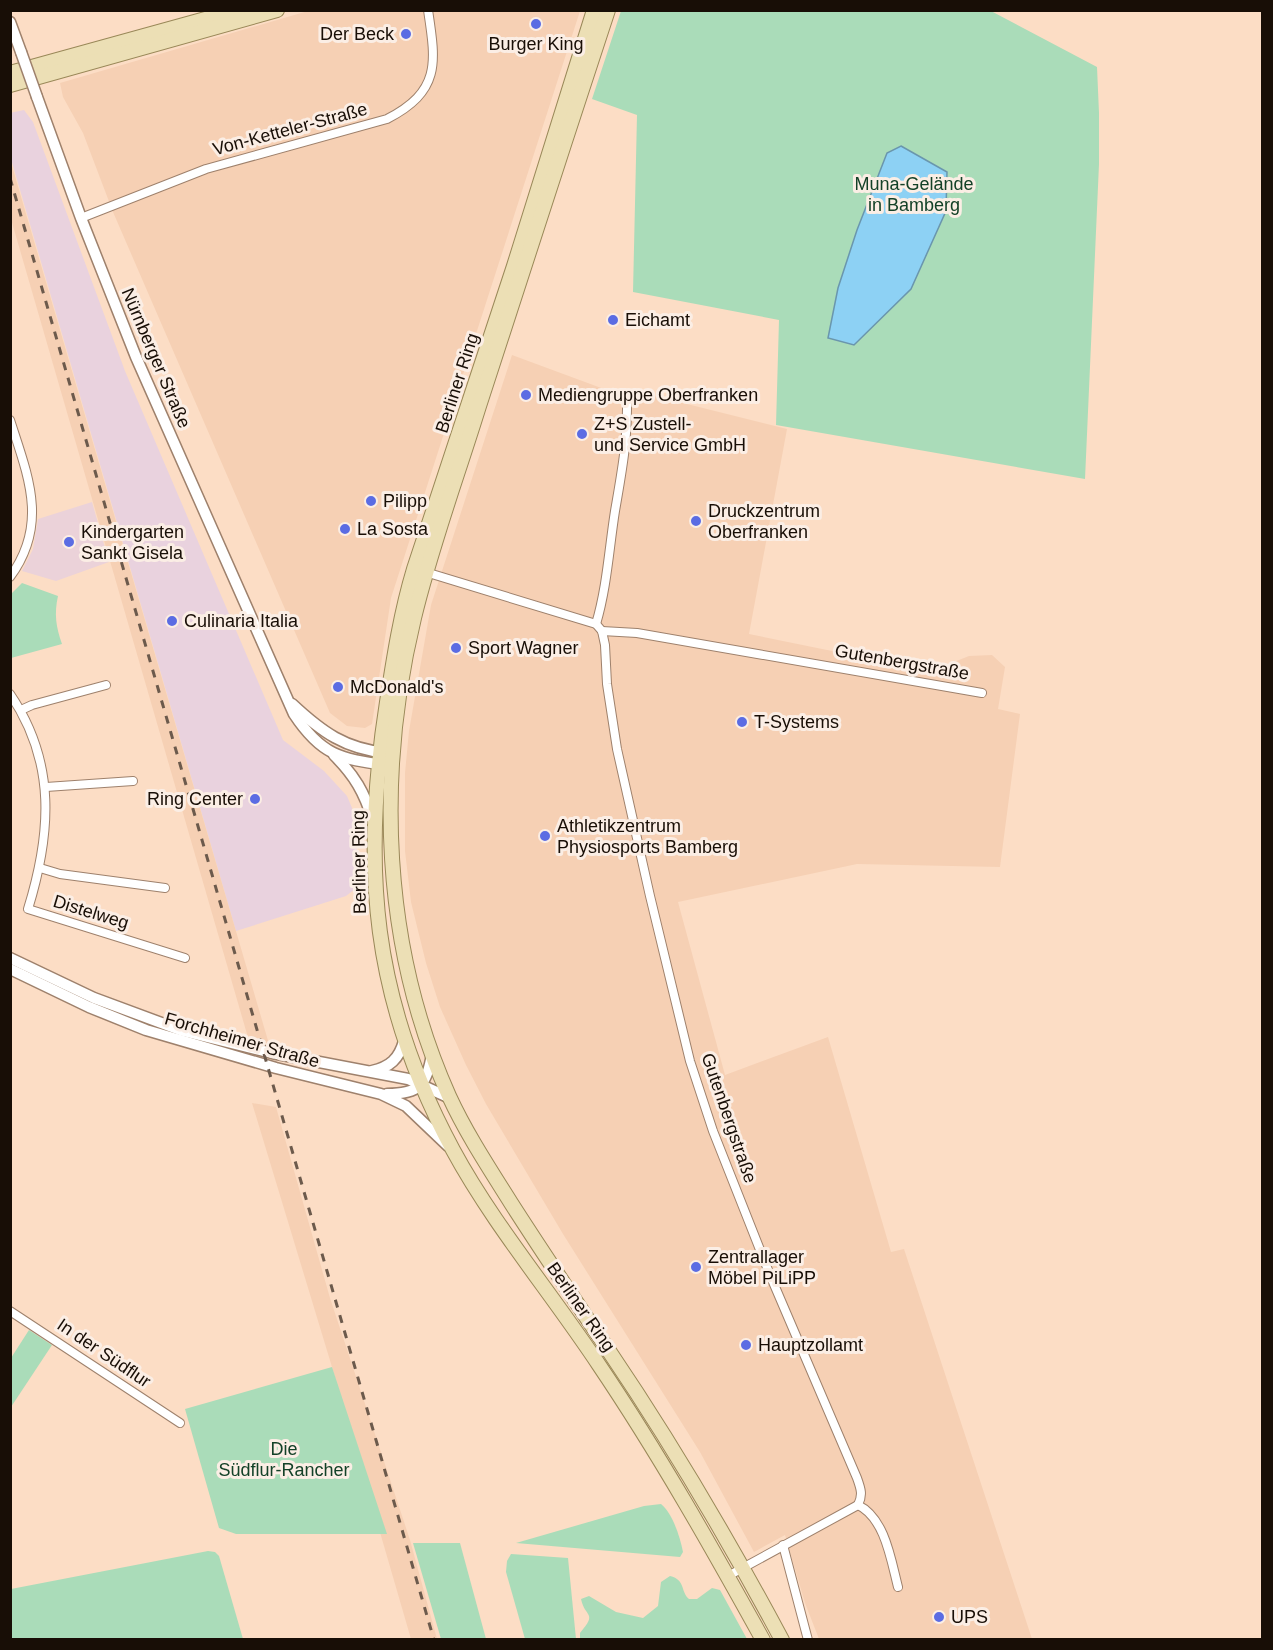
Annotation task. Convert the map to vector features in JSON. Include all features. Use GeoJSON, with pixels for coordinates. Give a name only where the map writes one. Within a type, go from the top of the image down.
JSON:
{"type":"FeatureCollection","features":[{"type":"Feature","properties":{"kind":"main road"},"geometry":{"type":"LineString","coordinates":[[10,73],[238,10]]}},
{"type":"Feature","properties":{"kind":"main road"},"geometry":{"type":"LineString","coordinates":[[10,85],[277,10]]}},
{"type":"Feature","properties":{"kind":"main road","name":"Berliner Ring"},"geometry":{"type":"LineString","coordinates":[[594,10],[421,571],[374,825],[377,920],[383,957],[404,1041],[430,1106],[454,1153],[656,1451],[764,1640]]}},
{"type":"Feature","properties":{"kind":"main road","name":"Berliner Ring"},"geometry":{"type":"LineString","coordinates":[[421,571],[490,371],[608,10]]}},
{"type":"Feature","properties":{"kind":"main road","name":"Berliner Ring"},"geometry":{"type":"LineString","coordinates":[[386,759],[398,916],[412,989],[432,1054],[450,1098],[484,1160],[675,1451],[744,1568],[782,1640]]}},
{"type":"Feature","properties":{"kind":"street","name":"Von-Ketteler-Straße"},"geometry":{"type":"LineString","coordinates":[[81,219],[206,169],[387,119],[406,110],[429,81],[433,66],[428,10]]}},
{"type":"Feature","properties":{"kind":"street","name":"Nürnberger Straße"},"geometry":{"type":"LineString","coordinates":[[10,22],[81,219],[136,357],[294,714],[315,741],[334,755],[386,759]]}},
{"type":"Feature","properties":{"kind":"street","name":"Gutenbergstraße"},"geometry":{"type":"LineString","coordinates":[[627,397],[625,457],[599,628],[605,645],[607,684],[617,749],[690,1061],[713,1131],[770,1275],[857,1478],[861,1490],[858,1505]]}},
{"type":"Feature","properties":{"kind":"street"},"geometry":{"type":"LineString","coordinates":[[10,420],[32,493],[34,513],[23,556],[10,577]]}},
{"type":"Feature","properties":{"kind":"street","name":"Gutenbergstraße"},"geometry":{"type":"LineString","coordinates":[[421,571],[599,628],[982,693]]}},
{"type":"Feature","properties":{"kind":"street"},"geometry":{"type":"LineString","coordinates":[[21,710],[106,685]]}},
{"type":"Feature","properties":{"kind":"street","name":"Distelweg"},"geometry":{"type":"LineString","coordinates":[[10,694],[21,710],[38,754],[46,787],[45,827],[40,868],[28,909],[185,958]]}},
{"type":"Feature","properties":{"kind":"street","name":"Nürnberger Straße"},"geometry":{"type":"LineString","coordinates":[[288,700],[329,735],[386,759]]}},
{"type":"Feature","properties":{"kind":"street"},"geometry":{"type":"LineString","coordinates":[[334,755],[356,778],[366,798],[374,825]]}},
{"type":"Feature","properties":{"kind":"street"},"geometry":{"type":"LineString","coordinates":[[46,787],[133,781]]}},
{"type":"Feature","properties":{"kind":"street","name":"Distelweg"},"geometry":{"type":"LineString","coordinates":[[40,868],[60,874],[165,888]]}},
{"type":"Feature","properties":{"kind":"street","name":"Forchheimer Straße"},"geometry":{"type":"LineString","coordinates":[[10,958],[103,1002],[183,1031],[272,1053],[408,1079],[450,1098]]}},
{"type":"Feature","properties":{"kind":"street","name":"Forchheimer Straße"},"geometry":{"type":"LineString","coordinates":[[10,969],[89,1007],[157,1034],[276,1068],[381,1094],[406,1106],[454,1153]]}},
{"type":"Feature","properties":{"kind":"street"},"geometry":{"type":"LineString","coordinates":[[367,1072],[391,1064],[400,1053],[404,1041]]}},
{"type":"Feature","properties":{"kind":"street"},"geometry":{"type":"LineString","coordinates":[[381,1094],[409,1093],[421,1084],[429,1071],[432,1054]]}},
{"type":"Feature","properties":{"kind":"street","name":"In der Südflur"},"geometry":{"type":"LineString","coordinates":[[10,1311],[180,1423]]}},
{"type":"Feature","properties":{"kind":"street"},"geometry":{"type":"LineString","coordinates":[[728,1576],[858,1505],[868,1510],[878,1526],[888,1548],[898,1587]]}},
{"type":"Feature","properties":{"kind":"street"},"geometry":{"type":"LineString","coordinates":[[783,1545],[808,1640]]}},
{"type":"Feature","properties":{"kind":"shaded area"},"geometry":{"type":"Polygon","coordinates":[[[308,11],[580,11],[391,598],[372,724],[365,728],[347,726],[330,713],[113,212],[83,133],[63,97],[60,83],[308,11]]]}},
{"type":"Feature","properties":{"kind":"shaded area"},"geometry":{"type":"Polygon","coordinates":[[[24,110],[33,122],[125,371],[283,740],[324,771],[347,796],[355,815],[359,886],[346,896],[236,931],[11,159],[10,113],[24,110]]]}},
{"type":"Feature","properties":{"kind":"shaded area"},"geometry":{"type":"Polygon","coordinates":[[[10,159],[269,1044],[249,1041],[11,219],[10,159]]]}},
{"type":"Feature","properties":{"kind":"shaded area"},"geometry":{"type":"Polygon","coordinates":[[[512,355],[631,399],[639,392],[787,429],[749,634],[945,674],[954,662],[969,656],[992,655],[1005,667],[998,709],[1020,714],[1000,867],[857,864],[678,902],[725,1075],[828,1037],[891,1252],[904,1249],[1032,1639],[819,1639],[805,1603],[785,1535],[754,1552],[700,1452],[563,1234],[486,1104],[440,1007],[411,902],[405,851],[405,773],[409,731],[431,605],[512,355]]]}},
{"type":"Feature","properties":{"kind":"shaded area","name":"Kindergarten Sankt Gisela"},"geometry":{"type":"Polygon","coordinates":[[[92,502],[109,562],[56,581],[22,571],[33,549],[38,519],[92,502]]]}},
{"type":"Feature","properties":{"kind":"shaded area"},"geometry":{"type":"Polygon","coordinates":[[[252,1103],[276,1107],[330,1298],[410,1540],[437,1639],[411,1639],[252,1103]]]}},
{"type":"Feature","properties":{"kind":"green space","name":"Muna-Gelände in Bamberg"},"geometry":{"type":"Polygon","coordinates":[[[621,11],[991,11],[1097,67],[1099,164],[1085,479],[776,425],[779,320],[633,292],[637,115],[592,99],[621,11]]]}},
{"type":"Feature","properties":{"kind":"green space"},"geometry":{"type":"Polygon","coordinates":[[[22,583],[58,596],[56,620],[62,644],[11,658],[11,594],[22,583]]]}},
{"type":"Feature","properties":{"kind":"green space"},"geometry":{"type":"Polygon","coordinates":[[[29,1330],[52,1345],[11,1407],[11,1358],[29,1330]]]}},
{"type":"Feature","properties":{"kind":"green space","name":"Die Südflur-Rancher"},"geometry":{"type":"Polygon","coordinates":[[[332,1367],[387,1534],[236,1534],[219,1528],[185,1409],[332,1367]]]}},
{"type":"Feature","properties":{"kind":"green space"},"geometry":{"type":"Polygon","coordinates":[[[661,1504],[669,1514],[678,1533],[683,1552],[680,1557],[516,1543],[644,1506],[661,1504]]]}},
{"type":"Feature","properties":{"kind":"green space"},"geometry":{"type":"Polygon","coordinates":[[[413,1543],[460,1543],[486,1639],[441,1639],[413,1543]]]}},
{"type":"Feature","properties":{"kind":"green space"},"geometry":{"type":"Polygon","coordinates":[[[208,1551],[215,1552],[219,1556],[243,1639],[11,1639],[11,1589],[208,1551]]]}},
{"type":"Feature","properties":{"kind":"green space"},"geometry":{"type":"Polygon","coordinates":[[[511,1554],[568,1558],[576,1639],[525,1639],[506,1572],[507,1561],[511,1554]]]}},
{"type":"Feature","properties":{"kind":"green space"},"geometry":{"type":"Polygon","coordinates":[[[670,1576],[681,1583],[689,1599],[697,1599],[712,1588],[720,1590],[747,1639],[580,1639],[580,1633],[589,1618],[581,1599],[589,1596],[616,1612],[643,1618],[658,1606],[661,1582],[670,1576]]]}},
{"type":"Feature","properties":{"kind":"water"},"geometry":{"type":"Polygon","coordinates":[[[901,146],[947,172],[946,211],[911,289],[854,345],[828,338],[838,288],[857,230],[887,153],[901,146]]]}},
{"type":"Feature","properties":{"kind":"railway"},"geometry":{"type":"LineString","coordinates":[[10,178],[434,1640]]}},
{"type":"Feature","properties":{"kind":"place","name":"Burger King"},"geometry":{"type":"Point","coordinates":[536,24]}},
{"type":"Feature","properties":{"kind":"place","name":"Der Beck"},"geometry":{"type":"Point","coordinates":[406,34]}},
{"type":"Feature","properties":{"kind":"place","name":"Eichamt"},"geometry":{"type":"Point","coordinates":[613,320]}},
{"type":"Feature","properties":{"kind":"place","name":"Mediengruppe Oberfranken"},"geometry":{"type":"Point","coordinates":[526,395]}},
{"type":"Feature","properties":{"kind":"place","name":"Z+S Zustell- und Service GmbH"},"geometry":{"type":"Point","coordinates":[582,434]}},
{"type":"Feature","properties":{"kind":"place","name":"Pilipp"},"geometry":{"type":"Point","coordinates":[371,501]}},
{"type":"Feature","properties":{"kind":"place","name":"Druckzentrum Oberfranken"},"geometry":{"type":"Point","coordinates":[696,521]}},
{"type":"Feature","properties":{"kind":"place","name":"La Sosta"},"geometry":{"type":"Point","coordinates":[345,529]}},
{"type":"Feature","properties":{"kind":"place","name":"Kindergarten Sankt Gisela"},"geometry":{"type":"Point","coordinates":[69,542]}},
{"type":"Feature","properties":{"kind":"place","name":"Culinaria Italia"},"geometry":{"type":"Point","coordinates":[172,621]}},
{"type":"Feature","properties":{"kind":"place","name":"Sport Wagner"},"geometry":{"type":"Point","coordinates":[456,648]}},
{"type":"Feature","properties":{"kind":"place","name":"McDonald's"},"geometry":{"type":"Point","coordinates":[338,687]}},
{"type":"Feature","properties":{"kind":"place","name":"T-Systems"},"geometry":{"type":"Point","coordinates":[742,722]}},
{"type":"Feature","properties":{"kind":"place","name":"Ring Center"},"geometry":{"type":"Point","coordinates":[255,799]}},
{"type":"Feature","properties":{"kind":"place","name":"Athletikzentrum Physiosports Bamberg"},"geometry":{"type":"Point","coordinates":[545,836]}},
{"type":"Feature","properties":{"kind":"place","name":"Zentrallager Möbel PiLiPP"},"geometry":{"type":"Point","coordinates":[696,1267]}},
{"type":"Feature","properties":{"kind":"place","name":"Hauptzollamt"},"geometry":{"type":"Point","coordinates":[746,1345]}},
{"type":"Feature","properties":{"kind":"place","name":"UPS"},"geometry":{"type":"Point","coordinates":[939,1617]}}]}
